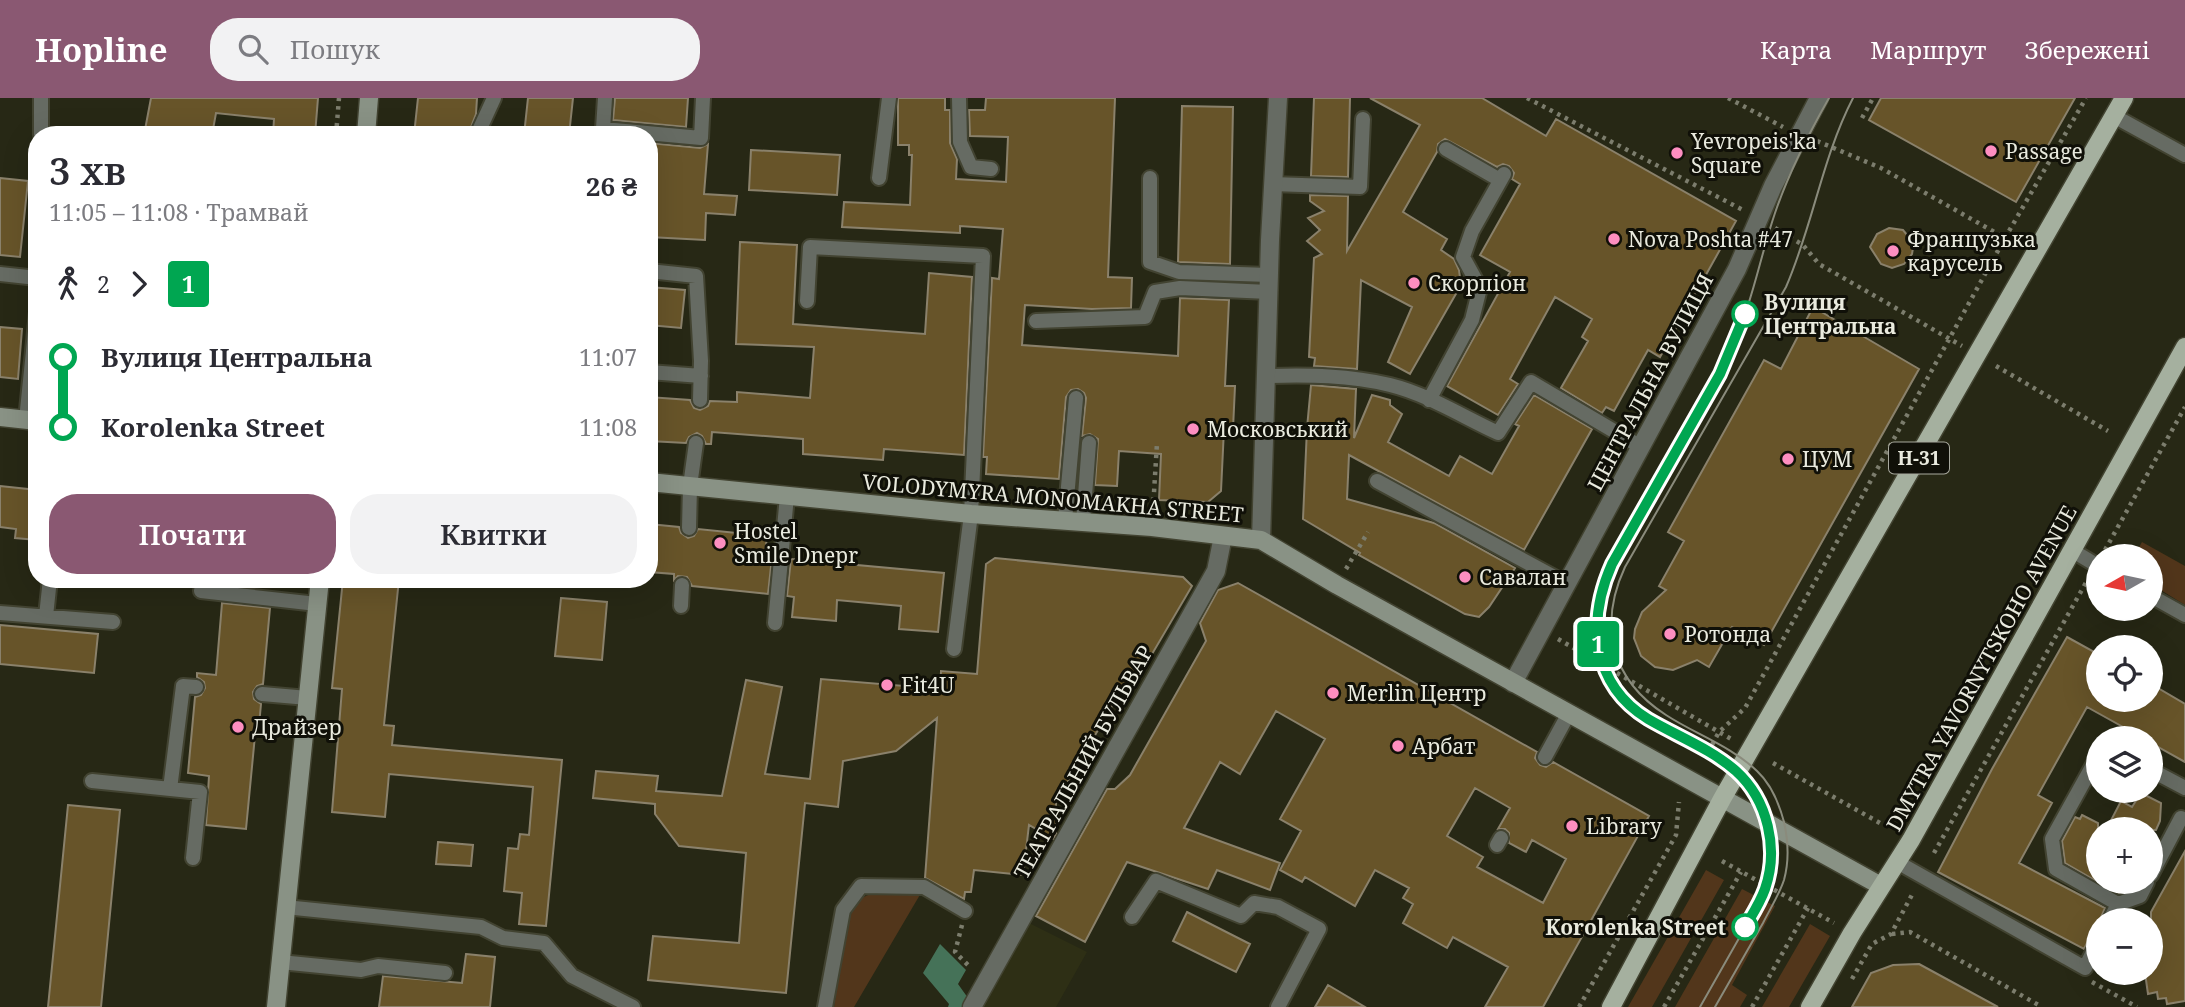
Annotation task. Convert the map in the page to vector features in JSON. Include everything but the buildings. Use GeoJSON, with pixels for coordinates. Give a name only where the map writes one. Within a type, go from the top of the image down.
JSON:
{"type":"FeatureCollection","features":[{"type":"Feature","properties":{"kind":"main road"},"geometry":{"type":"LineString","coordinates":[[367,126],[369,98]]}},
{"type":"Feature","properties":{"kind":"main road","name":"Н-31"},"geometry":{"type":"LineString","coordinates":[[1611,1007],[1722,799],[2124,98]]}},
{"type":"Feature","properties":{"kind":"main road","name":"DMYTRA YAVORNYTSKOHO AVENUE"},"geometry":{"type":"LineString","coordinates":[[1810,1007],[1897,862],[2073,551],[2185,346]]}},
{"type":"Feature","properties":{"kind":"main road"},"geometry":{"type":"LineString","coordinates":[[0,417],[28,420]]}},
{"type":"Feature","properties":{"kind":"main road","name":"VOLODYMYRA MONOMAKHA STREET"},"geometry":{"type":"LineString","coordinates":[[658,483],[971,514],[1152,527],[1261,540],[1336,585],[1881,886]]}},
{"type":"Feature","properties":{"kind":"main road"},"geometry":{"type":"LineString","coordinates":[[276,1007],[319,588]]}},
{"type":"Feature","properties":{"kind":"street"},"geometry":{"type":"LineString","coordinates":[[1261,540],[1272,184],[1278,98]]}},
{"type":"Feature","properties":{"kind":"street","name":"ЦЕНТРАЛЬНА ВУЛИЦЯ"},"geometry":{"type":"LineString","coordinates":[[1513,683],[1742,260],[1773,186],[1819,98]]}},
{"type":"Feature","properties":{"kind":"street","name":"ТЕАТРАЛЬНИЙ БУЛЬВАР"},"geometry":{"type":"LineString","coordinates":[[972,1007],[1216,571],[1223,536]]}},
{"type":"Feature","properties":{"kind":"lane"},"geometry":{"type":"LineString","coordinates":[[41,98],[41,126]]}},
{"type":"Feature","properties":{"kind":"lane"},"geometry":{"type":"LineString","coordinates":[[481,126],[494,98]]}},
{"type":"Feature","properties":{"kind":"lane"},"geometry":{"type":"LineString","coordinates":[[603,126],[605,98]]}},
{"type":"Feature","properties":{"kind":"lane"},"geometry":{"type":"LineString","coordinates":[[658,134],[701,138],[703,98]]}},
{"type":"Feature","properties":{"kind":"lane"},"geometry":{"type":"LineString","coordinates":[[879,178],[889,98]]}},
{"type":"Feature","properties":{"kind":"lane"},"geometry":{"type":"LineString","coordinates":[[959,98],[960,142],[971,167],[991,169]]}},
{"type":"Feature","properties":{"kind":"lane"},"geometry":{"type":"LineString","coordinates":[[2114,116],[2185,155]]}},
{"type":"Feature","properties":{"kind":"lane"},"geometry":{"type":"LineString","coordinates":[[1272,184],[1360,187],[1363,119]]}},
{"type":"Feature","properties":{"kind":"lane"},"geometry":{"type":"LineString","coordinates":[[1425,398],[1472,320],[1480,288],[1463,257],[1472,231],[1502,177],[1446,149]]}},
{"type":"Feature","properties":{"kind":"lane"},"geometry":{"type":"LineString","coordinates":[[1150,178],[1150,262],[1179,272],[1269,284]]}},
{"type":"Feature","properties":{"kind":"lane"},"geometry":{"type":"LineString","coordinates":[[807,301],[810,247],[983,256],[971,514],[954,649]]}},
{"type":"Feature","properties":{"kind":"lane"},"geometry":{"type":"LineString","coordinates":[[658,272],[696,276],[700,400]]}},
{"type":"Feature","properties":{"kind":"lane"},"geometry":{"type":"LineString","coordinates":[[0,274],[28,277]]}},
{"type":"Feature","properties":{"kind":"lane"},"geometry":{"type":"LineString","coordinates":[[1036,321],[1145,317],[1155,292],[1180,288],[1269,284]]}},
{"type":"Feature","properties":{"kind":"lane"},"geometry":{"type":"LineString","coordinates":[[658,373],[701,376]]}},
{"type":"Feature","properties":{"kind":"lane"},"geometry":{"type":"LineString","coordinates":[[1266,376],[1343,376],[1392,386],[1425,398],[1498,433],[1531,382],[1641,447]]}},
{"type":"Feature","properties":{"kind":"lane"},"geometry":{"type":"LineString","coordinates":[[1074,521],[1076,398]]}},
{"type":"Feature","properties":{"kind":"lane"},"geometry":{"type":"LineString","coordinates":[[689,528],[690,486],[696,443]]}},
{"type":"Feature","properties":{"kind":"lane"},"geometry":{"type":"LineString","coordinates":[[1074,521],[1089,443]]}},
{"type":"Feature","properties":{"kind":"lane"},"geometry":{"type":"LineString","coordinates":[[1377,481],[1567,584]]}},
{"type":"Feature","properties":{"kind":"lane"},"geometry":{"type":"LineString","coordinates":[[775,623],[787,496]]}},
{"type":"Feature","properties":{"kind":"lane"},"geometry":{"type":"LineString","coordinates":[[2073,551],[2086,556]]}},
{"type":"Feature","properties":{"kind":"lane"},"geometry":{"type":"LineString","coordinates":[[681,606],[682,585]]}},
{"type":"Feature","properties":{"kind":"lane"},"geometry":{"type":"LineString","coordinates":[[46,616],[49,588]]}},
{"type":"Feature","properties":{"kind":"lane"},"geometry":{"type":"LineString","coordinates":[[201,591],[317,604]]}},
{"type":"Feature","properties":{"kind":"lane"},"geometry":{"type":"LineString","coordinates":[[2163,603],[2185,615]]}},
{"type":"Feature","properties":{"kind":"lane"},"geometry":{"type":"LineString","coordinates":[[0,613],[113,622]]}},
{"type":"Feature","properties":{"kind":"lane"},"geometry":{"type":"LineString","coordinates":[[170,789],[183,686],[196,687]]}},
{"type":"Feature","properties":{"kind":"lane"},"geometry":{"type":"LineString","coordinates":[[262,694],[308,698]]}},
{"type":"Feature","properties":{"kind":"lane"},"geometry":{"type":"LineString","coordinates":[[1545,757],[1569,713]]}},
{"type":"Feature","properties":{"kind":"lane"},"geometry":{"type":"LineString","coordinates":[[2163,776],[2185,788]]}},
{"type":"Feature","properties":{"kind":"lane"},"geometry":{"type":"LineString","coordinates":[[2086,778],[2052,839],[2056,869],[2118,904]]}},
{"type":"Feature","properties":{"kind":"lane"},"geometry":{"type":"LineString","coordinates":[[92,781],[200,792],[193,858]]}},
{"type":"Feature","properties":{"kind":"lane"},"geometry":{"type":"LineString","coordinates":[[2163,852],[2181,818]]}},
{"type":"Feature","properties":{"kind":"lane"},"geometry":{"type":"LineString","coordinates":[[1897,862],[2085,968],[2086,966]]}},
{"type":"Feature","properties":{"kind":"lane"},"geometry":{"type":"LineString","coordinates":[[1132,917],[1156,881],[1241,916],[1254,903],[1278,907],[1320,929],[1278,1007]]}},
{"type":"Feature","properties":{"kind":"lane"},"geometry":{"type":"LineString","coordinates":[[825,1007],[843,910],[861,886],[924,887],[965,911]]}},
{"type":"Feature","properties":{"kind":"lane"},"geometry":{"type":"LineString","coordinates":[[2116,908],[2118,904],[2141,894]]}},
{"type":"Feature","properties":{"kind":"lane"},"geometry":{"type":"LineString","coordinates":[[285,907],[481,927],[503,938],[544,943],[572,976],[633,1007]]}},
{"type":"Feature","properties":{"kind":"lane"},"geometry":{"type":"LineString","coordinates":[[280,962],[361,970],[378,966],[445,972]]}},
{"type":"Feature","properties":{"kind":"path"},"geometry":{"type":"LineString","coordinates":[[336,126],[339,98]]}},
{"type":"Feature","properties":{"kind":"path"},"geometry":{"type":"LineString","coordinates":[[1728,98],[1771,122],[1881,168],[2006,238]]}},
{"type":"Feature","properties":{"kind":"path"},"geometry":{"type":"LineString","coordinates":[[1862,118],[1873,98]]}},
{"type":"Feature","properties":{"kind":"path"},"geometry":{"type":"LineString","coordinates":[[1708,752],[1719,732],[1745,708],[2086,98]]}},
{"type":"Feature","properties":{"kind":"path"},"geometry":{"type":"LineString","coordinates":[[1996,366],[2108,431]]}},
{"type":"Feature","properties":{"kind":"path"},"geometry":{"type":"LineString","coordinates":[[2109,544],[2185,407]]}},
{"type":"Feature","properties":{"kind":"path"},"geometry":{"type":"LineString","coordinates":[[1152,527],[1157,443]]}},
{"type":"Feature","properties":{"kind":"path"},"geometry":{"type":"LineString","coordinates":[[1336,585],[1368,532]]}},
{"type":"Feature","properties":{"kind":"path"},"geometry":{"type":"LineString","coordinates":[[1934,853],[2086,585]]}},
{"type":"Feature","properties":{"kind":"path"},"geometry":{"type":"LineString","coordinates":[[1542,630],[1733,740]]}},
{"type":"Feature","properties":{"kind":"path"},"geometry":{"type":"LineString","coordinates":[[1773,763],[1880,823]]}},
{"type":"Feature","properties":{"kind":"path"},"geometry":{"type":"LineString","coordinates":[[1579,1007],[1676,835],[1679,802]]}},
{"type":"Feature","properties":{"kind":"path"},"geometry":{"type":"LineString","coordinates":[[1722,861],[1834,923]]}},
{"type":"Feature","properties":{"kind":"path"},"geometry":{"type":"LineString","coordinates":[[1664,1007],[1741,872]]}},
{"type":"Feature","properties":{"kind":"path"},"geometry":{"type":"LineString","coordinates":[[1891,934],[1922,876]]}},
{"type":"Feature","properties":{"kind":"path"},"geometry":{"type":"LineString","coordinates":[[1752,1007],[1808,908]]}},
{"type":"Feature","properties":{"kind":"path"},"geometry":{"type":"LineString","coordinates":[[965,911],[954,952],[986,982]]}},
{"type":"Feature","properties":{"kind":"path"},"geometry":{"type":"LineString","coordinates":[[1872,944],[1891,934],[1910,932],[2042,1007]]}},
{"type":"Feature","properties":{"kind":"shaded area"},"geometry":{"type":"Polygon","coordinates":[[[2163,554],[2185,566],[2185,605],[2163,591],[2163,554]]]}},
{"type":"Feature","properties":{"kind":"shaded area"},"geometry":{"type":"Polygon","coordinates":[[[1706,870],[1724,880],[1652,1007],[1628,1007],[1706,870]]]}},
{"type":"Feature","properties":{"kind":"shaded area"},"geometry":{"type":"Polygon","coordinates":[[[1742,889],[1775,906],[1732,985],[1747,995],[1740,1007],[1675,1007],[1742,889]]]}},
{"type":"Feature","properties":{"kind":"shaded area"},"geometry":{"type":"Polygon","coordinates":[[[880,892],[921,893],[854,1007],[834,1007],[852,912],[861,899],[880,892]]]}},
{"type":"Feature","properties":{"kind":"shaded area"},"geometry":{"type":"Polygon","coordinates":[[[1025,921],[1087,952],[1056,1007],[976,1007],[1025,921]]]}},
{"type":"Feature","properties":{"kind":"shaded area"},"geometry":{"type":"Polygon","coordinates":[[[1810,924],[1830,936],[1789,1007],[1762,1007],[1810,924]]]}},
{"type":"Feature","properties":{"kind":"shaded area"},"geometry":{"type":"Polygon","coordinates":[[[940,944],[966,970],[958,984],[968,998],[963,1007],[948,1007],[949,1004],[923,973],[940,944]]]}},
{"type":"Feature","properties":{"kind":"tram line"},"geometry":{"type":"LineString","coordinates":[[1700,1007],[1763,893],[1770,852],[1766,821],[1757,798],[1725,764],[1643,716],[1619,694],[1609,678],[1597,642],[1598,601],[1615,557],[1726,362],[1747,308],[1780,198],[1799,154],[1829,98]]}},
{"type":"Feature","properties":{"kind":"tram line"},"geometry":{"type":"LineString","coordinates":[[1715,1007],[1782,886],[1787,858],[1784,822],[1774,794],[1757,771],[1724,747],[1666,715],[1647,701],[1633,685],[1615,650],[1612,610],[1625,567],[1786,287],[1804,240],[1833,144],[1853,98]]}},
{"type":"Feature","properties":{"kind":"tram line","name":"1"},"geometry":{"type":"LineString","coordinates":[[1745,314],[1720,374],[1612,564],[1601,589],[1596,619],[1596,634],[1603,665],[1615,689],[1635,710],[1735,770],[1758,800],[1767,824],[1771,853],[1766,887],[1745,927]]}},
{"type":"Feature","properties":{"kind":"place","name":"Passage"},"geometry":{"type":"Point","coordinates":[1991,151]}},
{"type":"Feature","properties":{"kind":"place","name":"Yevropeis'ka Square"},"geometry":{"type":"Point","coordinates":[1677,153]}},
{"type":"Feature","properties":{"kind":"place","name":"Nova Poshta #47"},"geometry":{"type":"Point","coordinates":[1614,239]}},
{"type":"Feature","properties":{"kind":"place","name":"Французька карусель"},"geometry":{"type":"Point","coordinates":[1893,251]}},
{"type":"Feature","properties":{"kind":"place","name":"Скорпіон"},"geometry":{"type":"Point","coordinates":[1414,283]}},
{"type":"Feature","properties":{"kind":"place","name":"Вулиця Центральна"},"geometry":{"type":"Point","coordinates":[1745,314]}},
{"type":"Feature","properties":{"kind":"place","name":"Московський"},"geometry":{"type":"Point","coordinates":[1193,429]}},
{"type":"Feature","properties":{"kind":"place","name":"ЦУМ"},"geometry":{"type":"Point","coordinates":[1788,459]}},
{"type":"Feature","properties":{"kind":"place","name":"Hostel Smile Dnepr"},"geometry":{"type":"Point","coordinates":[720,543]}},
{"type":"Feature","properties":{"kind":"place","name":"Савалан"},"geometry":{"type":"Point","coordinates":[1465,577]}},
{"type":"Feature","properties":{"kind":"place","name":"Ротонда"},"geometry":{"type":"Point","coordinates":[1670,634]}},
{"type":"Feature","properties":{"kind":"place","name":"Fit4U"},"geometry":{"type":"Point","coordinates":[887,685]}},
{"type":"Feature","properties":{"kind":"place","name":"Merlin Центр"},"geometry":{"type":"Point","coordinates":[1333,693]}},
{"type":"Feature","properties":{"kind":"place","name":"Драйзер"},"geometry":{"type":"Point","coordinates":[238,727]}},
{"type":"Feature","properties":{"kind":"place","name":"Арбат"},"geometry":{"type":"Point","coordinates":[1398,746]}},
{"type":"Feature","properties":{"kind":"place","name":"Library"},"geometry":{"type":"Point","coordinates":[1572,826]}},
{"type":"Feature","properties":{"kind":"place","name":"Korolenka Street"},"geometry":{"type":"Point","coordinates":[1745,927]}}]}
